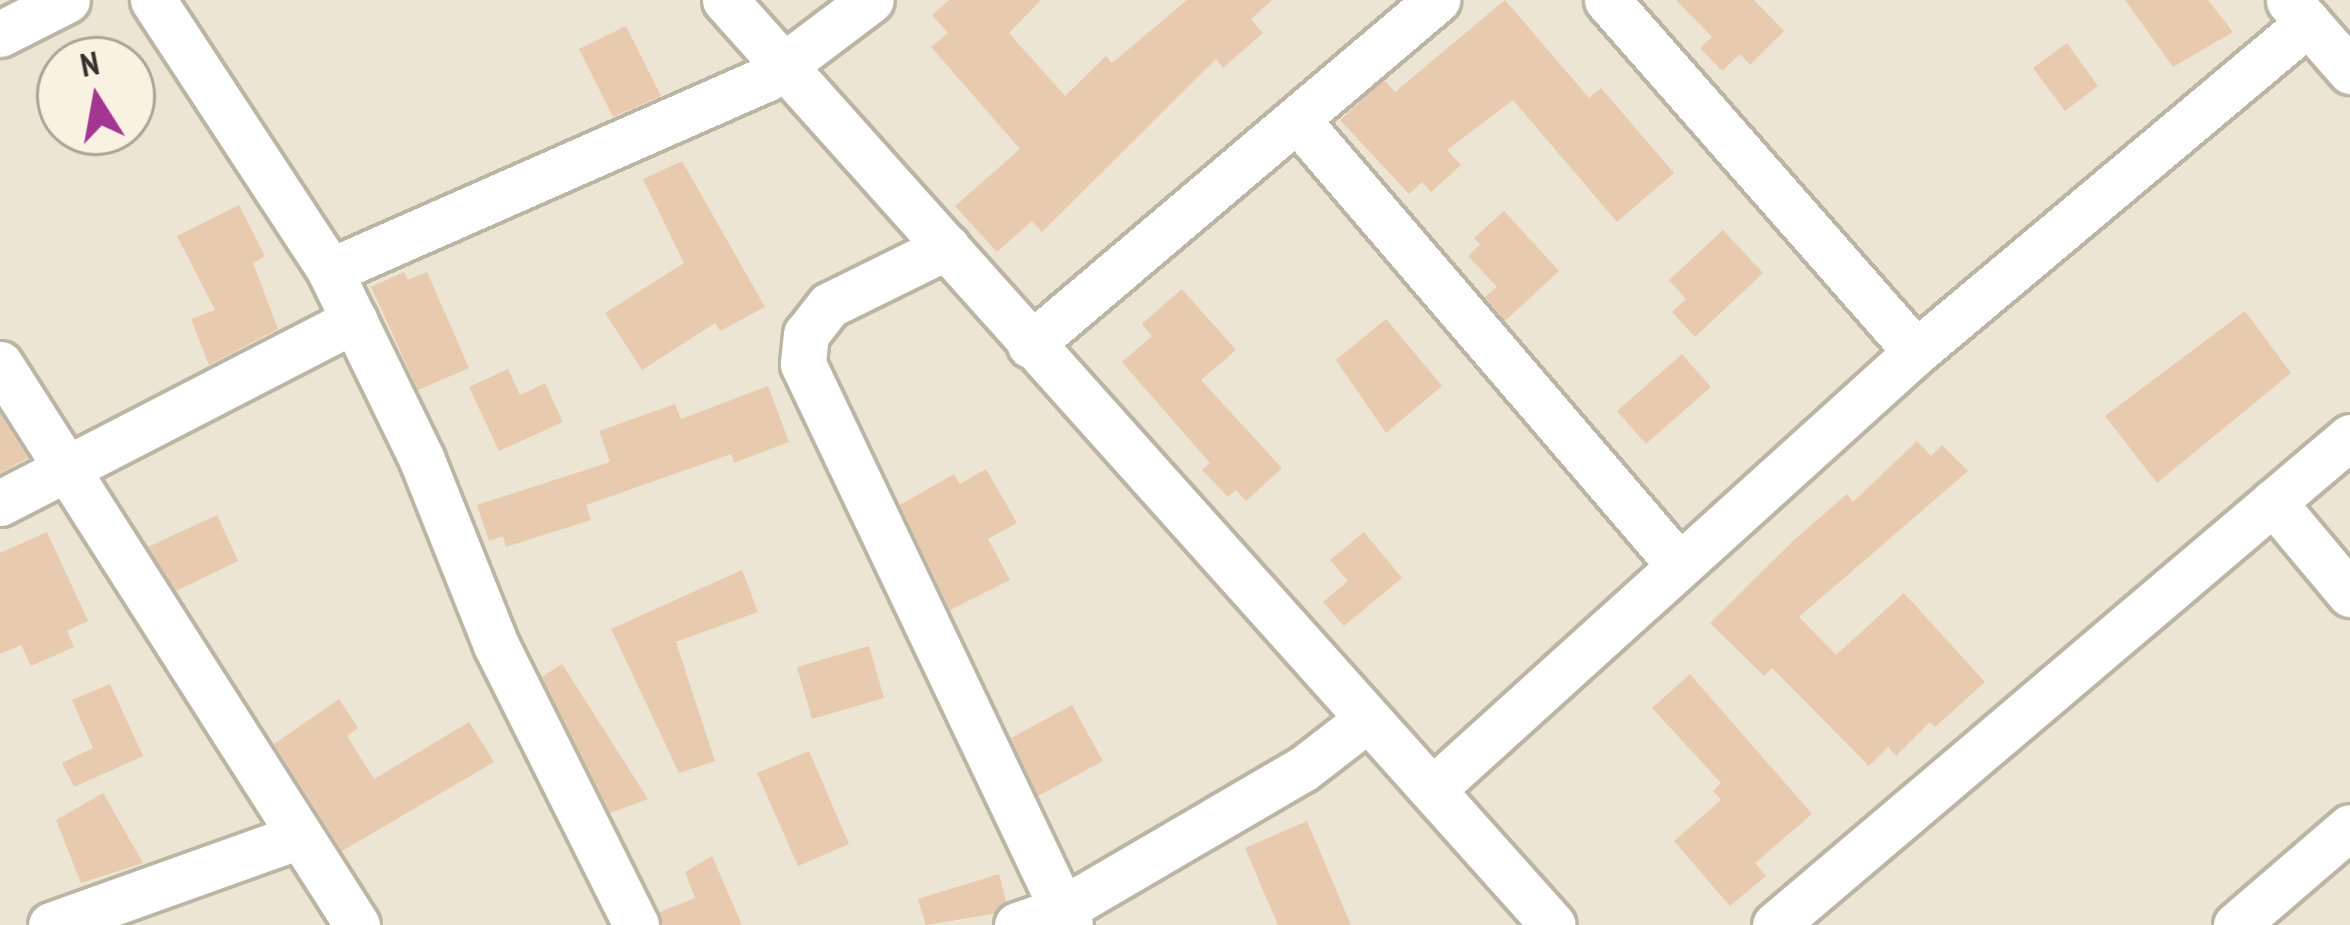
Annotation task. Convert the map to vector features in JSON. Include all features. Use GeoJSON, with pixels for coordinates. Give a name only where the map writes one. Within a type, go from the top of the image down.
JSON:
{"type":"FeatureCollection","features":[{"type":"Feature","properties":{"kind":"street"},"geometry":{"type":"LineString","coordinates":[[0,34],[67,0]]}},
{"type":"Feature","properties":{"kind":"street"},"geometry":{"type":"LineString","coordinates":[[153,0],[330,271],[422,460],[496,645],[636,925]]}},
{"type":"Feature","properties":{"kind":"street"},"geometry":{"type":"LineString","coordinates":[[725,0],[1365,721],[1433,789],[1553,925]]}},
{"type":"Feature","properties":{"kind":"street"},"geometry":{"type":"LineString","coordinates":[[330,271],[785,67],[871,0]]}},
{"type":"Feature","properties":{"kind":"street"},"geometry":{"type":"LineString","coordinates":[[1030,344],[1299,122],[1438,0]]}},
{"type":"Feature","properties":{"kind":"street"},"geometry":{"type":"LineString","coordinates":[[1607,0],[1916,352]]}},
{"type":"Feature","properties":{"kind":"street"},"geometry":{"type":"LineString","coordinates":[[1433,789],[1678,564],[2298,12],[2350,71]]}},
{"type":"Feature","properties":{"kind":"street"},"geometry":{"type":"LineString","coordinates":[[1299,122],[1678,564]]}},
{"type":"Feature","properties":{"kind":"street"},"geometry":{"type":"LineString","coordinates":[[946,247],[829,305],[806,334],[803,364],[1066,917]]}},
{"type":"Feature","properties":{"kind":"street"},"geometry":{"type":"LineString","coordinates":[[0,502],[353,320]]}},
{"type":"Feature","properties":{"kind":"street"},"geometry":{"type":"LineString","coordinates":[[0,364],[357,925]]}},
{"type":"Feature","properties":{"kind":"street"},"geometry":{"type":"LineString","coordinates":[[1775,925],[2350,437]]}},
{"type":"Feature","properties":{"kind":"street"},"geometry":{"type":"LineString","coordinates":[[2273,502],[2350,594]]}},
{"type":"Feature","properties":{"kind":"street"},"geometry":{"type":"LineString","coordinates":[[1017,925],[1066,917],[1303,769],[1365,721]]}},
{"type":"Feature","properties":{"kind":"street"},"geometry":{"type":"LineString","coordinates":[[2236,925],[2350,827]]}},
{"type":"Feature","properties":{"kind":"street"},"geometry":{"type":"LineString","coordinates":[[51,925],[299,836]]}},
{"type":"Feature","properties":{"kind":"building"},"geometry":{"type":"Polygon","coordinates":[[[949,0],[1041,0],[1009,33],[1065,96],[1106,56],[1112,63],[1187,0],[1272,0],[1251,19],[1263,33],[1223,68],[1216,59],[1042,232],[1032,221],[997,252],[955,206],[1020,149],[931,47],[948,33],[932,15],[949,0]]]}},
{"type":"Feature","properties":{"kind":"building"},"geometry":{"type":"Polygon","coordinates":[[[1505,0],[1589,98],[1601,88],[1674,173],[1617,222],[1513,100],[1447,150],[1461,165],[1431,192],[1422,182],[1409,194],[1340,120],[1384,80],[1395,92],[1505,0]]]}},
{"type":"Feature","properties":{"kind":"building"},"geometry":{"type":"Polygon","coordinates":[[[1676,0],[1754,0],[1784,31],[1750,65],[1740,54],[1722,71],[1700,48],[1712,37],[1676,0]]]}},
{"type":"Feature","properties":{"kind":"building"},"geometry":{"type":"Polygon","coordinates":[[[2125,0],[2208,0],[2233,32],[2173,67],[2125,0]]]}},
{"type":"Feature","properties":{"kind":"building"},"geometry":{"type":"Polygon","coordinates":[[[626,26],[661,96],[613,117],[579,49],[626,26]]]}},
{"type":"Feature","properties":{"kind":"building"},"geometry":{"type":"Polygon","coordinates":[[[2067,43],[2098,86],[2065,111],[2033,68],[2067,43]]]}},
{"type":"Feature","properties":{"kind":"building"},"geometry":{"type":"Polygon","coordinates":[[[682,161],[765,307],[720,331],[715,323],[642,370],[605,313],[684,263],[643,179],[682,161]]]}},
{"type":"Feature","properties":{"kind":"building"},"geometry":{"type":"Polygon","coordinates":[[[239,205],[265,256],[253,263],[278,329],[209,365],[191,319],[215,310],[177,236],[239,205]]]}},
{"type":"Feature","properties":{"kind":"building"},"geometry":{"type":"Polygon","coordinates":[[[1504,211],[1559,271],[1505,321],[1485,297],[1497,287],[1468,256],[1480,245],[1474,238],[1504,211]]]}},
{"type":"Feature","properties":{"kind":"building"},"geometry":{"type":"Polygon","coordinates":[[[1723,230],[1763,273],[1695,337],[1672,312],[1686,299],[1669,280],[1723,230]]]}},
{"type":"Feature","properties":{"kind":"building"},"geometry":{"type":"Polygon","coordinates":[[[404,272],[408,280],[427,272],[469,368],[418,390],[371,287],[404,272]]]}},
{"type":"Feature","properties":{"kind":"building"},"geometry":{"type":"Polygon","coordinates":[[[1182,289],[1236,350],[1201,380],[1282,468],[1246,501],[1236,490],[1228,497],[1202,470],[1210,463],[1122,362],[1152,336],[1142,324],[1182,289]]]}},
{"type":"Feature","properties":{"kind":"building"},"geometry":{"type":"Polygon","coordinates":[[[2245,311],[2291,373],[2157,483],[2105,416],[2245,311]]]}},
{"type":"Feature","properties":{"kind":"building"},"geometry":{"type":"Polygon","coordinates":[[[1386,319],[1442,386],[1386,433],[1336,360],[1386,319]]]}},
{"type":"Feature","properties":{"kind":"building"},"geometry":{"type":"Polygon","coordinates":[[[1682,354],[1711,387],[1646,444],[1617,411],[1682,354]]]}},
{"type":"Feature","properties":{"kind":"building"},"geometry":{"type":"Polygon","coordinates":[[[508,369],[520,395],[545,383],[563,422],[499,451],[469,387],[508,369]]]}},
{"type":"Feature","properties":{"kind":"building"},"geometry":{"type":"Polygon","coordinates":[[[768,386],[789,442],[734,463],[731,454],[586,505],[591,520],[506,547],[503,536],[489,541],[477,505],[610,462],[599,431],[675,404],[681,419],[768,386]]]}},
{"type":"Feature","properties":{"kind":"building"},"geometry":{"type":"Polygon","coordinates":[[[0,414],[28,458],[0,473],[0,414]]]}},
{"type":"Feature","properties":{"kind":"building"},"geometry":{"type":"Polygon","coordinates":[[[1917,441],[1931,456],[1942,445],[1968,471],[1799,617],[1836,655],[1904,593],[1985,682],[1935,727],[1930,722],[1896,756],[1888,747],[1869,766],[1772,668],[1764,676],[1710,623],[1794,540],[1847,494],[1853,502],[1917,441]]]}},
{"type":"Feature","properties":{"kind":"building"},"geometry":{"type":"Polygon","coordinates":[[[986,469],[1017,523],[988,539],[1010,580],[950,610],[900,505],[954,474],[960,484],[986,469]]]}},
{"type":"Feature","properties":{"kind":"building"},"geometry":{"type":"Polygon","coordinates":[[[217,515],[238,561],[176,591],[148,547],[217,515]]]}},
{"type":"Feature","properties":{"kind":"building"},"geometry":{"type":"Polygon","coordinates":[[[47,532],[88,621],[67,631],[74,647],[31,666],[21,645],[0,654],[0,553],[47,532]]]}},
{"type":"Feature","properties":{"kind":"building"},"geometry":{"type":"Polygon","coordinates":[[[1364,532],[1402,578],[1344,626],[1323,602],[1348,581],[1330,560],[1364,532]]]}},
{"type":"Feature","properties":{"kind":"building"},"geometry":{"type":"Polygon","coordinates":[[[742,570],[758,612],[676,642],[715,761],[679,773],[611,629],[742,570]]]}},
{"type":"Feature","properties":{"kind":"building"},"geometry":{"type":"Polygon","coordinates":[[[869,646],[884,698],[812,719],[797,667],[869,646]]]}},
{"type":"Feature","properties":{"kind":"building"},"geometry":{"type":"Polygon","coordinates":[[[562,664],[648,799],[610,813],[542,677],[562,664]]]}},
{"type":"Feature","properties":{"kind":"building"},"geometry":{"type":"Polygon","coordinates":[[[1690,674],[1812,814],[1755,863],[1766,876],[1730,906],[1674,841],[1721,800],[1713,791],[1721,783],[1652,708],[1690,674]]]}},
{"type":"Feature","properties":{"kind":"building"},"geometry":{"type":"Polygon","coordinates":[[[110,684],[143,756],[74,787],[62,763],[93,748],[72,700],[110,684]]]}},
{"type":"Feature","properties":{"kind":"building"},"geometry":{"type":"Polygon","coordinates":[[[339,699],[358,728],[347,736],[374,779],[469,722],[494,762],[342,851],[274,744],[339,699]]]}},
{"type":"Feature","properties":{"kind":"building"},"geometry":{"type":"Polygon","coordinates":[[[1072,705],[1103,761],[1038,796],[1011,738],[1072,705]]]}},
{"type":"Feature","properties":{"kind":"building"},"geometry":{"type":"Polygon","coordinates":[[[809,751],[849,844],[798,866],[757,773],[809,751]]]}},
{"type":"Feature","properties":{"kind":"building"},"geometry":{"type":"Polygon","coordinates":[[[103,793],[143,863],[81,883],[56,820],[103,793]]]}},
{"type":"Feature","properties":{"kind":"building"},"geometry":{"type":"Polygon","coordinates":[[[1307,821],[1351,925],[1278,925],[1245,848],[1307,821]]]}},
{"type":"Feature","properties":{"kind":"building"},"geometry":{"type":"Polygon","coordinates":[[[712,856],[742,925],[663,925],[660,912],[695,898],[685,872],[712,856]]]}},
{"type":"Feature","properties":{"kind":"building"},"geometry":{"type":"Polygon","coordinates":[[[999,874],[1006,901],[993,914],[926,925],[918,899],[999,874]]]}}]}
